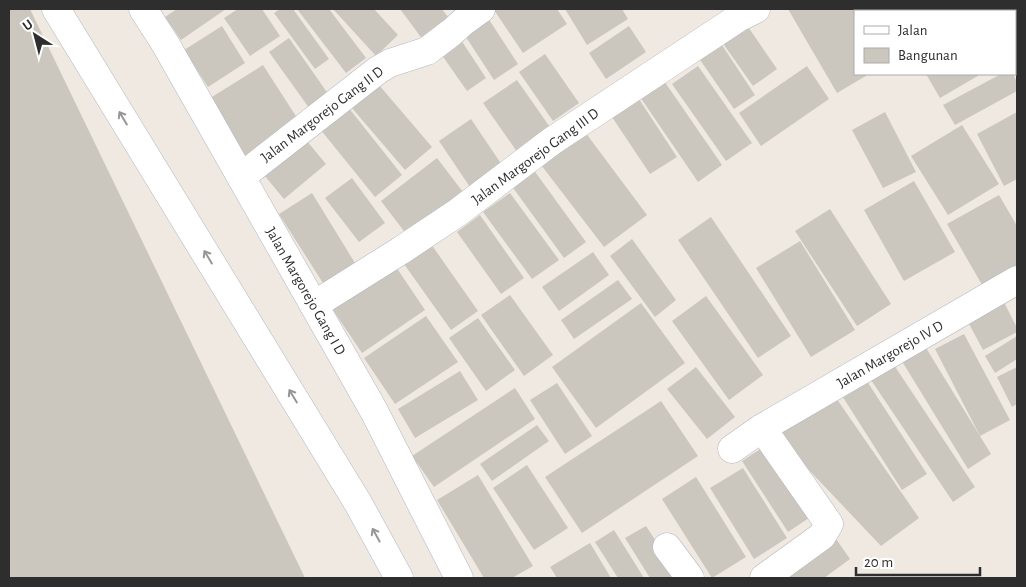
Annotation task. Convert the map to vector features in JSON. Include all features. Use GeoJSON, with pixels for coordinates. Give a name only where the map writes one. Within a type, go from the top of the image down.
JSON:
{"type":"FeatureCollection","features":[{"type":"Feature","properties":{"kind":"street"},"geometry":{"type":"LineString","coordinates":[[56,9],[358,503],[399,578]]}},
{"type":"Feature","properties":{"kind":"street","name":"Jalan Margorejo Gang I D"},"geometry":{"type":"LineString","coordinates":[[143,9],[166,45],[374,411],[459,578]]}},
{"type":"Feature","properties":{"kind":"street","name":"Jalan Margorejo Gang II D"},"geometry":{"type":"LineString","coordinates":[[241,177],[378,70],[390,63],[427,51],[481,9]]}},
{"type":"Feature","properties":{"kind":"street","name":"Jalan Margorejo Gang III D"},"geometry":{"type":"LineString","coordinates":[[314,305],[457,213],[552,141],[729,23],[756,9]]}},
{"type":"Feature","properties":{"kind":"street","name":"Jalan Margorejo IV D"},"geometry":{"type":"LineString","coordinates":[[732,449],[762,428],[1017,280]]}},
{"type":"Feature","properties":{"kind":"street"},"geometry":{"type":"LineString","coordinates":[[762,428],[830,524],[822,536],[764,578]]}},
{"type":"Feature","properties":{"kind":"street"},"geometry":{"type":"LineString","coordinates":[[667,547],[690,578]]}},
{"type":"Feature","properties":{"kind":"building"},"geometry":{"type":"Polygon","coordinates":[[[9,9],[30,9],[305,578],[9,578],[9,9]]]}},
{"type":"Feature","properties":{"kind":"building"},"geometry":{"type":"Polygon","coordinates":[[[177,9],[226,9],[181,40],[165,17],[177,9]]]}},
{"type":"Feature","properties":{"kind":"building"},"geometry":{"type":"Polygon","coordinates":[[[238,9],[262,9],[280,36],[250,56],[224,18],[238,9]]]}},
{"type":"Feature","properties":{"kind":"building"},"geometry":{"type":"Polygon","coordinates":[[[280,9],[293,9],[329,59],[315,69],[274,13],[280,9]]]}},
{"type":"Feature","properties":{"kind":"building"},"geometry":{"type":"Polygon","coordinates":[[[297,9],[329,9],[366,58],[346,73],[297,9]]]}},
{"type":"Feature","properties":{"kind":"building"},"geometry":{"type":"Polygon","coordinates":[[[333,9],[374,9],[398,35],[376,56],[333,9]]]}},
{"type":"Feature","properties":{"kind":"building"},"geometry":{"type":"Polygon","coordinates":[[[400,9],[442,9],[456,28],[429,48],[400,9]]]}},
{"type":"Feature","properties":{"kind":"building"},"geometry":{"type":"Polygon","coordinates":[[[495,9],[557,9],[567,24],[523,53],[495,9]]]}},
{"type":"Feature","properties":{"kind":"building"},"geometry":{"type":"Polygon","coordinates":[[[565,9],[622,9],[628,19],[587,45],[565,9]]]}},
{"type":"Feature","properties":{"kind":"building"},"geometry":{"type":"Polygon","coordinates":[[[788,9],[886,9],[854,10],[854,75],[867,75],[837,93],[788,9]]]}},
{"type":"Feature","properties":{"kind":"building"},"geometry":{"type":"Polygon","coordinates":[[[966,9],[995,9],[992,10],[966,9]]]}},
{"type":"Feature","properties":{"kind":"building"},"geometry":{"type":"Polygon","coordinates":[[[484,12],[518,64],[494,80],[460,28],[484,12]]]}},
{"type":"Feature","properties":{"kind":"building"},"geometry":{"type":"Polygon","coordinates":[[[742,18],[777,69],[753,86],[717,35],[742,18]]]}},
{"type":"Feature","properties":{"kind":"building"},"geometry":{"type":"Polygon","coordinates":[[[222,26],[245,63],[208,87],[184,50],[222,26]]]}},
{"type":"Feature","properties":{"kind":"building"},"geometry":{"type":"Polygon","coordinates":[[[629,26],[646,52],[606,79],[589,53],[629,26]]]}},
{"type":"Feature","properties":{"kind":"building"},"geometry":{"type":"Polygon","coordinates":[[[716,36],[755,95],[734,109],[694,51],[716,36]]]}},
{"type":"Feature","properties":{"kind":"building"},"geometry":{"type":"Polygon","coordinates":[[[459,37],[486,78],[467,91],[439,51],[459,37]]]}},
{"type":"Feature","properties":{"kind":"building"},"geometry":{"type":"Polygon","coordinates":[[[289,38],[331,98],[312,112],[269,52],[289,38]]]}},
{"type":"Feature","properties":{"kind":"building"},"geometry":{"type":"Polygon","coordinates":[[[545,54],[579,103],[553,121],[519,72],[545,54]]]}},
{"type":"Feature","properties":{"kind":"building"},"geometry":{"type":"Polygon","coordinates":[[[263,65],[301,124],[246,160],[207,100],[263,65]]]}},
{"type":"Feature","properties":{"kind":"building"},"geometry":{"type":"Polygon","coordinates":[[[698,66],[752,143],[726,161],[672,84],[698,66]]]}},
{"type":"Feature","properties":{"kind":"building"},"geometry":{"type":"Polygon","coordinates":[[[807,66],[829,99],[761,146],[739,113],[807,66]]]}},
{"type":"Feature","properties":{"kind":"building"},"geometry":{"type":"Polygon","coordinates":[[[660,75],[722,165],[698,182],[636,91],[660,75]]]}},
{"type":"Feature","properties":{"kind":"building"},"geometry":{"type":"Polygon","coordinates":[[[927,75],[979,75],[940,98],[927,75]]]}},
{"type":"Feature","properties":{"kind":"building"},"geometry":{"type":"Polygon","coordinates":[[[999,75],[1014,75],[1017,82],[1017,91],[955,125],[943,105],[999,75]]]}},
{"type":"Feature","properties":{"kind":"building"},"geometry":{"type":"Polygon","coordinates":[[[373,78],[432,147],[405,170],[346,101],[373,78]]]}},
{"type":"Feature","properties":{"kind":"building"},"geometry":{"type":"Polygon","coordinates":[[[517,80],[554,133],[520,156],[483,103],[517,80]]]}},
{"type":"Feature","properties":{"kind":"building"},"geometry":{"type":"Polygon","coordinates":[[[633,90],[677,157],[650,174],[606,108],[633,90]]]}},
{"type":"Feature","properties":{"kind":"building"},"geometry":{"type":"Polygon","coordinates":[[[344,102],[402,175],[375,197],[316,124],[344,102]]]}},
{"type":"Feature","properties":{"kind":"building"},"geometry":{"type":"Polygon","coordinates":[[[885,112],[916,172],[883,188],[852,130],[885,112]]]}},
{"type":"Feature","properties":{"kind":"building"},"geometry":{"type":"Polygon","coordinates":[[[1017,112],[1017,179],[1004,186],[977,134],[1017,112]]]}},
{"type":"Feature","properties":{"kind":"building"},"geometry":{"type":"Polygon","coordinates":[[[471,119],[504,168],[472,190],[439,141],[471,119]]]}},
{"type":"Feature","properties":{"kind":"building"},"geometry":{"type":"Polygon","coordinates":[[[962,125],[999,184],[948,215],[911,156],[962,125]]]}},
{"type":"Feature","properties":{"kind":"building"},"geometry":{"type":"Polygon","coordinates":[[[582,128],[647,215],[604,247],[538,161],[582,128]]]}},
{"type":"Feature","properties":{"kind":"building"},"geometry":{"type":"Polygon","coordinates":[[[306,140],[326,164],[284,199],[264,175],[306,140]]]}},
{"type":"Feature","properties":{"kind":"building"},"geometry":{"type":"Polygon","coordinates":[[[437,158],[466,196],[410,239],[381,201],[437,158]]]}},
{"type":"Feature","properties":{"kind":"building"},"geometry":{"type":"Polygon","coordinates":[[[533,169],[586,242],[564,258],[511,185],[533,169]]]}},
{"type":"Feature","properties":{"kind":"building"},"geometry":{"type":"Polygon","coordinates":[[[352,178],[385,223],[359,242],[325,198],[352,178]]]}},
{"type":"Feature","properties":{"kind":"building"},"geometry":{"type":"Polygon","coordinates":[[[914,181],[955,252],[904,281],[864,210],[914,181]]]}},
{"type":"Feature","properties":{"kind":"building"},"geometry":{"type":"Polygon","coordinates":[[[312,193],[355,263],[323,283],[279,214],[312,193]]]}},
{"type":"Feature","properties":{"kind":"building"},"geometry":{"type":"Polygon","coordinates":[[[510,193],[559,260],[532,279],[483,212],[510,193]]]}},
{"type":"Feature","properties":{"kind":"building"},"geometry":{"type":"Polygon","coordinates":[[[999,195],[1017,226],[1017,271],[985,290],[947,224],[999,195]]]}},
{"type":"Feature","properties":{"kind":"building"},"geometry":{"type":"Polygon","coordinates":[[[830,209],[891,304],[857,326],[795,231],[830,209]]]}},
{"type":"Feature","properties":{"kind":"building"},"geometry":{"type":"Polygon","coordinates":[[[480,215],[524,278],[501,294],[457,232],[480,215]]]}},
{"type":"Feature","properties":{"kind":"building"},"geometry":{"type":"Polygon","coordinates":[[[711,217],[791,336],[758,358],[678,240],[711,217]]]}},
{"type":"Feature","properties":{"kind":"building"},"geometry":{"type":"Polygon","coordinates":[[[632,239],[676,300],[655,317],[610,256],[632,239]]]}},
{"type":"Feature","properties":{"kind":"building"},"geometry":{"type":"Polygon","coordinates":[[[800,241],[855,330],[811,357],[756,268],[800,241]]]}},
{"type":"Feature","properties":{"kind":"building"},"geometry":{"type":"Polygon","coordinates":[[[431,244],[478,311],[451,330],[404,264],[431,244]]]}},
{"type":"Feature","properties":{"kind":"building"},"geometry":{"type":"Polygon","coordinates":[[[593,252],[609,275],[559,311],[542,287],[593,252]]]}},
{"type":"Feature","properties":{"kind":"building"},"geometry":{"type":"Polygon","coordinates":[[[390,258],[425,310],[362,353],[327,301],[390,258]]]}},
{"type":"Feature","properties":{"kind":"building"},"geometry":{"type":"Polygon","coordinates":[[[618,280],[632,299],[574,339],[561,320],[618,280]]]}},
{"type":"Feature","properties":{"kind":"building"},"geometry":{"type":"Polygon","coordinates":[[[510,295],[553,355],[524,376],[481,315],[510,295]]]}},
{"type":"Feature","properties":{"kind":"building"},"geometry":{"type":"Polygon","coordinates":[[[706,296],[763,375],[729,400],[672,321],[706,296]]]}},
{"type":"Feature","properties":{"kind":"building"},"geometry":{"type":"Polygon","coordinates":[[[1003,300],[1017,328],[1017,332],[983,350],[967,320],[1003,300]]]}},
{"type":"Feature","properties":{"kind":"building"},"geometry":{"type":"Polygon","coordinates":[[[641,303],[685,363],[596,428],[552,367],[641,303]]]}},
{"type":"Feature","properties":{"kind":"building"},"geometry":{"type":"Polygon","coordinates":[[[426,316],[458,362],[395,404],[364,358],[426,316]]]}},
{"type":"Feature","properties":{"kind":"building"},"geometry":{"type":"Polygon","coordinates":[[[478,318],[515,370],[486,391],[449,338],[478,318]]]}},
{"type":"Feature","properties":{"kind":"building"},"geometry":{"type":"Polygon","coordinates":[[[964,334],[1010,420],[980,436],[935,349],[964,334]]]}},
{"type":"Feature","properties":{"kind":"building"},"geometry":{"type":"Polygon","coordinates":[[[1017,336],[1017,359],[995,373],[985,356],[1017,336]]]}},
{"type":"Feature","properties":{"kind":"building"},"geometry":{"type":"Polygon","coordinates":[[[923,343],[991,454],[968,469],[900,358],[923,343]]]}},
{"type":"Feature","properties":{"kind":"building"},"geometry":{"type":"Polygon","coordinates":[[[892,362],[975,487],[953,502],[869,377],[892,362]]]}},
{"type":"Feature","properties":{"kind":"building"},"geometry":{"type":"Polygon","coordinates":[[[696,367],[735,417],[707,439],[667,389],[696,367]]]}},
{"type":"Feature","properties":{"kind":"building"},"geometry":{"type":"Polygon","coordinates":[[[1017,367],[1017,404],[1012,407],[997,377],[1017,367]]]}},
{"type":"Feature","properties":{"kind":"building"},"geometry":{"type":"Polygon","coordinates":[[[460,371],[478,400],[415,438],[398,409],[460,371]]]}},
{"type":"Feature","properties":{"kind":"building"},"geometry":{"type":"Polygon","coordinates":[[[863,375],[927,474],[902,490],[839,391],[863,375]]]}},
{"type":"Feature","properties":{"kind":"building"},"geometry":{"type":"Polygon","coordinates":[[[557,383],[592,436],[565,454],[530,400],[557,383]]]}},
{"type":"Feature","properties":{"kind":"building"},"geometry":{"type":"Polygon","coordinates":[[[515,388],[535,419],[434,487],[412,456],[515,388]]]}},
{"type":"Feature","properties":{"kind":"building"},"geometry":{"type":"Polygon","coordinates":[[[834,395],[919,518],[881,546],[773,432],[834,395]]]}},
{"type":"Feature","properties":{"kind":"building"},"geometry":{"type":"Polygon","coordinates":[[[661,401],[698,456],[582,533],[545,477],[661,401]]]}},
{"type":"Feature","properties":{"kind":"building"},"geometry":{"type":"Polygon","coordinates":[[[537,425],[549,441],[492,481],[480,464],[537,425]]]}},
{"type":"Feature","properties":{"kind":"building"},"geometry":{"type":"Polygon","coordinates":[[[770,443],[815,514],[788,532],[742,461],[770,443]]]}},
{"type":"Feature","properties":{"kind":"building"},"geometry":{"type":"Polygon","coordinates":[[[527,465],[568,528],[534,550],[493,488],[527,465]]]}},
{"type":"Feature","properties":{"kind":"building"},"geometry":{"type":"Polygon","coordinates":[[[743,468],[787,538],[754,559],[710,488],[743,468]]]}},
{"type":"Feature","properties":{"kind":"building"},"geometry":{"type":"Polygon","coordinates":[[[478,475],[533,566],[512,578],[484,578],[437,500],[478,475]]]}},
{"type":"Feature","properties":{"kind":"building"},"geometry":{"type":"Polygon","coordinates":[[[696,477],[746,557],[712,578],[662,499],[696,477]]]}},
{"type":"Feature","properties":{"kind":"building"},"geometry":{"type":"Polygon","coordinates":[[[646,526],[680,578],[650,578],[625,538],[646,526]]]}},
{"type":"Feature","properties":{"kind":"building"},"geometry":{"type":"Polygon","coordinates":[[[614,530],[644,578],[618,578],[595,542],[614,530]]]}},
{"type":"Feature","properties":{"kind":"building"},"geometry":{"type":"Polygon","coordinates":[[[834,536],[850,559],[824,578],[775,578],[834,536]]]}},
{"type":"Feature","properties":{"kind":"building"},"geometry":{"type":"Polygon","coordinates":[[[590,543],[611,578],[557,578],[550,567],[590,543]]]}}]}
